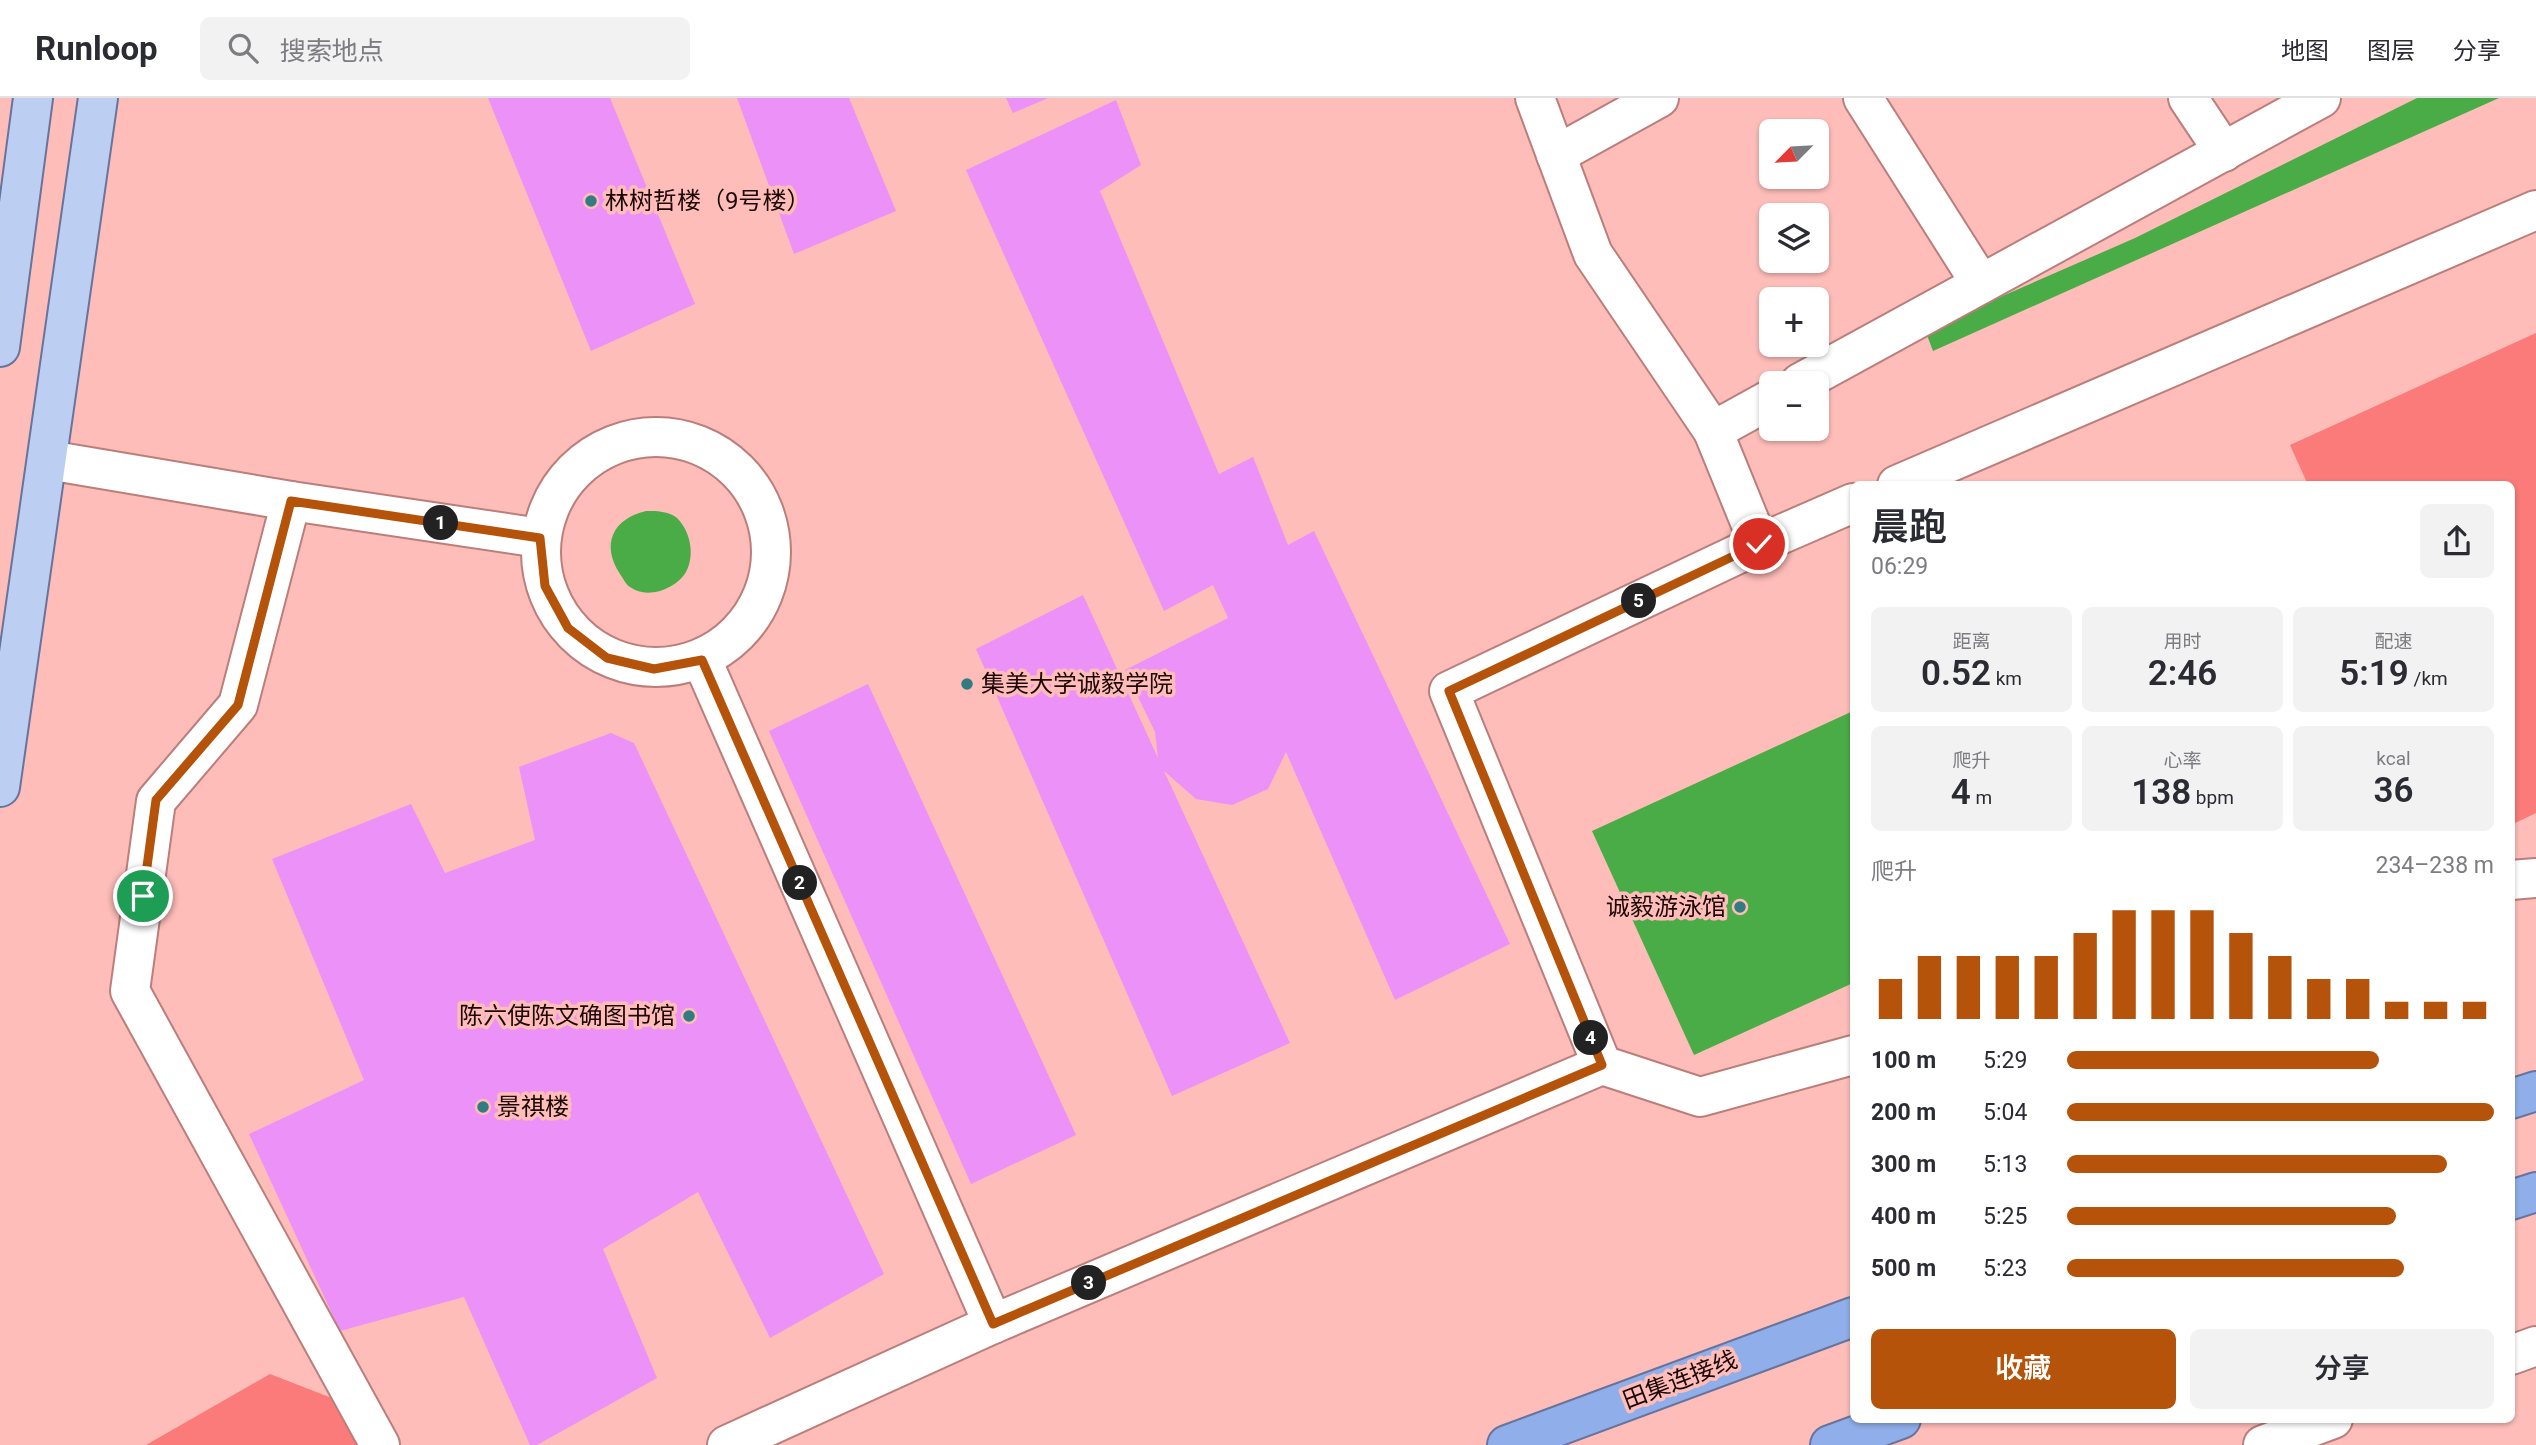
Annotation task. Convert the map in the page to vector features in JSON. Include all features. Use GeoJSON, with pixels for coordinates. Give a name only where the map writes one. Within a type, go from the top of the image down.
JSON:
{"type":"FeatureCollection","features":[{"type":"Feature","properties":{"kind":"highway"},"geometry":{"type":"LineString","coordinates":[[2515,1098],[2536,1091]]}},
{"type":"Feature","properties":{"kind":"highway"},"geometry":{"type":"LineString","coordinates":[[2515,1199],[2536,1192]]}},
{"type":"Feature","properties":{"kind":"highway","name":"田集连接线"},"geometry":{"type":"LineString","coordinates":[[1507,1445],[1850,1318]]}},
{"type":"Feature","properties":{"kind":"highway"},"geometry":{"type":"LineString","coordinates":[[1830,1445],[1890,1423]]}},
{"type":"Feature","properties":{"kind":"main road"},"geometry":{"type":"LineString","coordinates":[[0,347],[33,98]]}},
{"type":"Feature","properties":{"kind":"main road"},"geometry":{"type":"LineString","coordinates":[[0,787],[98,98]]}},
{"type":"Feature","properties":{"kind":"street"},"geometry":{"type":"LineString","coordinates":[[1535,98],[1593,254],[1713,431],[1759,544]]}},
{"type":"Feature","properties":{"kind":"street"},"geometry":{"type":"LineString","coordinates":[[1556,155],[1659,98]]}},
{"type":"Feature","properties":{"kind":"street"},"geometry":{"type":"LineString","coordinates":[[1863,98],[1981,284]]}},
{"type":"Feature","properties":{"kind":"street"},"geometry":{"type":"LineString","coordinates":[[2188,98],[2224,152]]}},
{"type":"Feature","properties":{"kind":"street"},"geometry":{"type":"LineString","coordinates":[[1822,371],[2321,98]]}},
{"type":"Feature","properties":{"kind":"street"},"geometry":{"type":"LineString","coordinates":[[1906,481],[2536,209]]}},
{"type":"Feature","properties":{"kind":"street"},"geometry":{"type":"LineString","coordinates":[[1713,431],[1759,406]]}},
{"type":"Feature","properties":{"kind":"street"},"geometry":{"type":"LineString","coordinates":[[634,438],[682,438],[726,459],[758,495],[772,542],[766,590],[741,632],[702,660],[654,669],[607,658],[568,628],[545,586],[540,538],[556,492],[589,456],[634,438]]}},
{"type":"Feature","properties":{"kind":"street"},"geometry":{"type":"LineString","coordinates":[[48,460],[291,501],[540,538]]}},
{"type":"Feature","properties":{"kind":"street"},"geometry":{"type":"LineString","coordinates":[[291,501],[238,705],[156,800],[130,991],[380,1445]]}},
{"type":"Feature","properties":{"kind":"street"},"geometry":{"type":"LineString","coordinates":[[1602,1065],[1449,691],[1759,544],[1850,504]]}},
{"type":"Feature","properties":{"kind":"street"},"geometry":{"type":"LineString","coordinates":[[702,660],[993,1324]]}},
{"type":"Feature","properties":{"kind":"street"},"geometry":{"type":"LineString","coordinates":[[2515,880],[2536,878]]}},
{"type":"Feature","properties":{"kind":"street"},"geometry":{"type":"LineString","coordinates":[[727,1445],[993,1324],[1602,1065],[1700,1097],[1850,1056]]}},
{"type":"Feature","properties":{"kind":"street"},"geometry":{"type":"LineString","coordinates":[[2515,1354],[2536,1346]]}},
{"type":"Feature","properties":{"kind":"street"},"geometry":{"type":"LineString","coordinates":[[2263,1445],[2322,1423]]}},
{"type":"Feature","properties":{"kind":"shaded area"},"geometry":{"type":"Polygon","coordinates":[[[2417,98],[2499,98],[1933,351],[1925,330],[2135,238],[2417,98]]]}},
{"type":"Feature","properties":{"kind":"shaded area"},"geometry":{"type":"Polygon","coordinates":[[[2536,333],[2536,813],[2515,823],[2515,481],[2306,481],[2290,445],[2536,333]]]}},
{"type":"Feature","properties":{"kind":"shaded area"},"geometry":{"type":"Polygon","coordinates":[[[646,511],[658,511],[677,518],[686,530],[691,552],[689,566],[681,578],[661,591],[645,593],[629,586],[620,574],[611,553],[611,543],[613,535],[625,520],[646,511]]]}},
{"type":"Feature","properties":{"kind":"shaded area","name":"诚毅游泳馆"},"geometry":{"type":"Polygon","coordinates":[[[1850,712],[1850,984],[1694,1055],[1592,831],[1850,712]]]}},
{"type":"Feature","properties":{"kind":"shaded area"},"geometry":{"type":"Polygon","coordinates":[[[270,1374],[342,1402],[361,1445],[146,1445],[270,1374]]]}},
{"type":"Feature","properties":{"kind":"building","name":"林树哲楼（9号楼）"},"geometry":{"type":"Polygon","coordinates":[[[488,98],[610,98],[695,304],[591,351],[488,98]]]}},
{"type":"Feature","properties":{"kind":"building"},"geometry":{"type":"Polygon","coordinates":[[[737,98],[849,98],[896,211],[794,254],[737,98]]]}},
{"type":"Feature","properties":{"kind":"building"},"geometry":{"type":"Polygon","coordinates":[[[1006,98],[1048,98],[1013,113],[1006,98]]]}},
{"type":"Feature","properties":{"kind":"building"},"geometry":{"type":"Polygon","coordinates":[[[1116,100],[1141,165],[1100,191],[1219,474],[1253,457],[1288,545],[1314,531],[1510,944],[1395,1000],[1286,752],[1268,789],[1232,805],[1196,799],[1164,771],[1290,1043],[1172,1096],[976,649],[1083,595],[1158,758],[1155,732],[1125,670],[1228,618],[1213,585],[1164,611],[966,170],[1116,100]]]}},
{"type":"Feature","properties":{"kind":"building"},"geometry":{"type":"Polygon","coordinates":[[[868,684],[1076,1135],[971,1184],[769,731],[868,684]]]}},
{"type":"Feature","properties":{"kind":"building","name":"景祺楼"},"geometry":{"type":"Polygon","coordinates":[[[611,733],[634,743],[884,1274],[770,1338],[698,1192],[603,1249],[657,1378],[537,1445],[530,1445],[464,1297],[340,1331],[249,1134],[364,1080],[272,859],[411,804],[445,873],[535,840],[519,767],[611,733]]]}},
{"type":"Feature","properties":{"kind":"place","name":"林树哲楼（9号楼）"},"geometry":{"type":"Point","coordinates":[591,201]}},
{"type":"Feature","properties":{"kind":"place","name":"集美大学诚毅学院"},"geometry":{"type":"Point","coordinates":[967,684]}},
{"type":"Feature","properties":{"kind":"place","name":"诚毅游泳馆"},"geometry":{"type":"Point","coordinates":[1740,907]}},
{"type":"Feature","properties":{"kind":"place","name":"陈六使陈文确图书馆"},"geometry":{"type":"Point","coordinates":[689,1016]}},
{"type":"Feature","properties":{"kind":"place","name":"景祺楼"},"geometry":{"type":"Point","coordinates":[483,1107]}},
{"type":"Feature","properties":{"kind":"route"},"geometry":{"type":"LineString","coordinates":[[143,896],[156,800],[238,705],[291,501],[540,538],[545,586],[568,628],[607,658],[654,669],[702,660],[993,1324],[1602,1065],[1449,691],[1759,544]]}}]}
